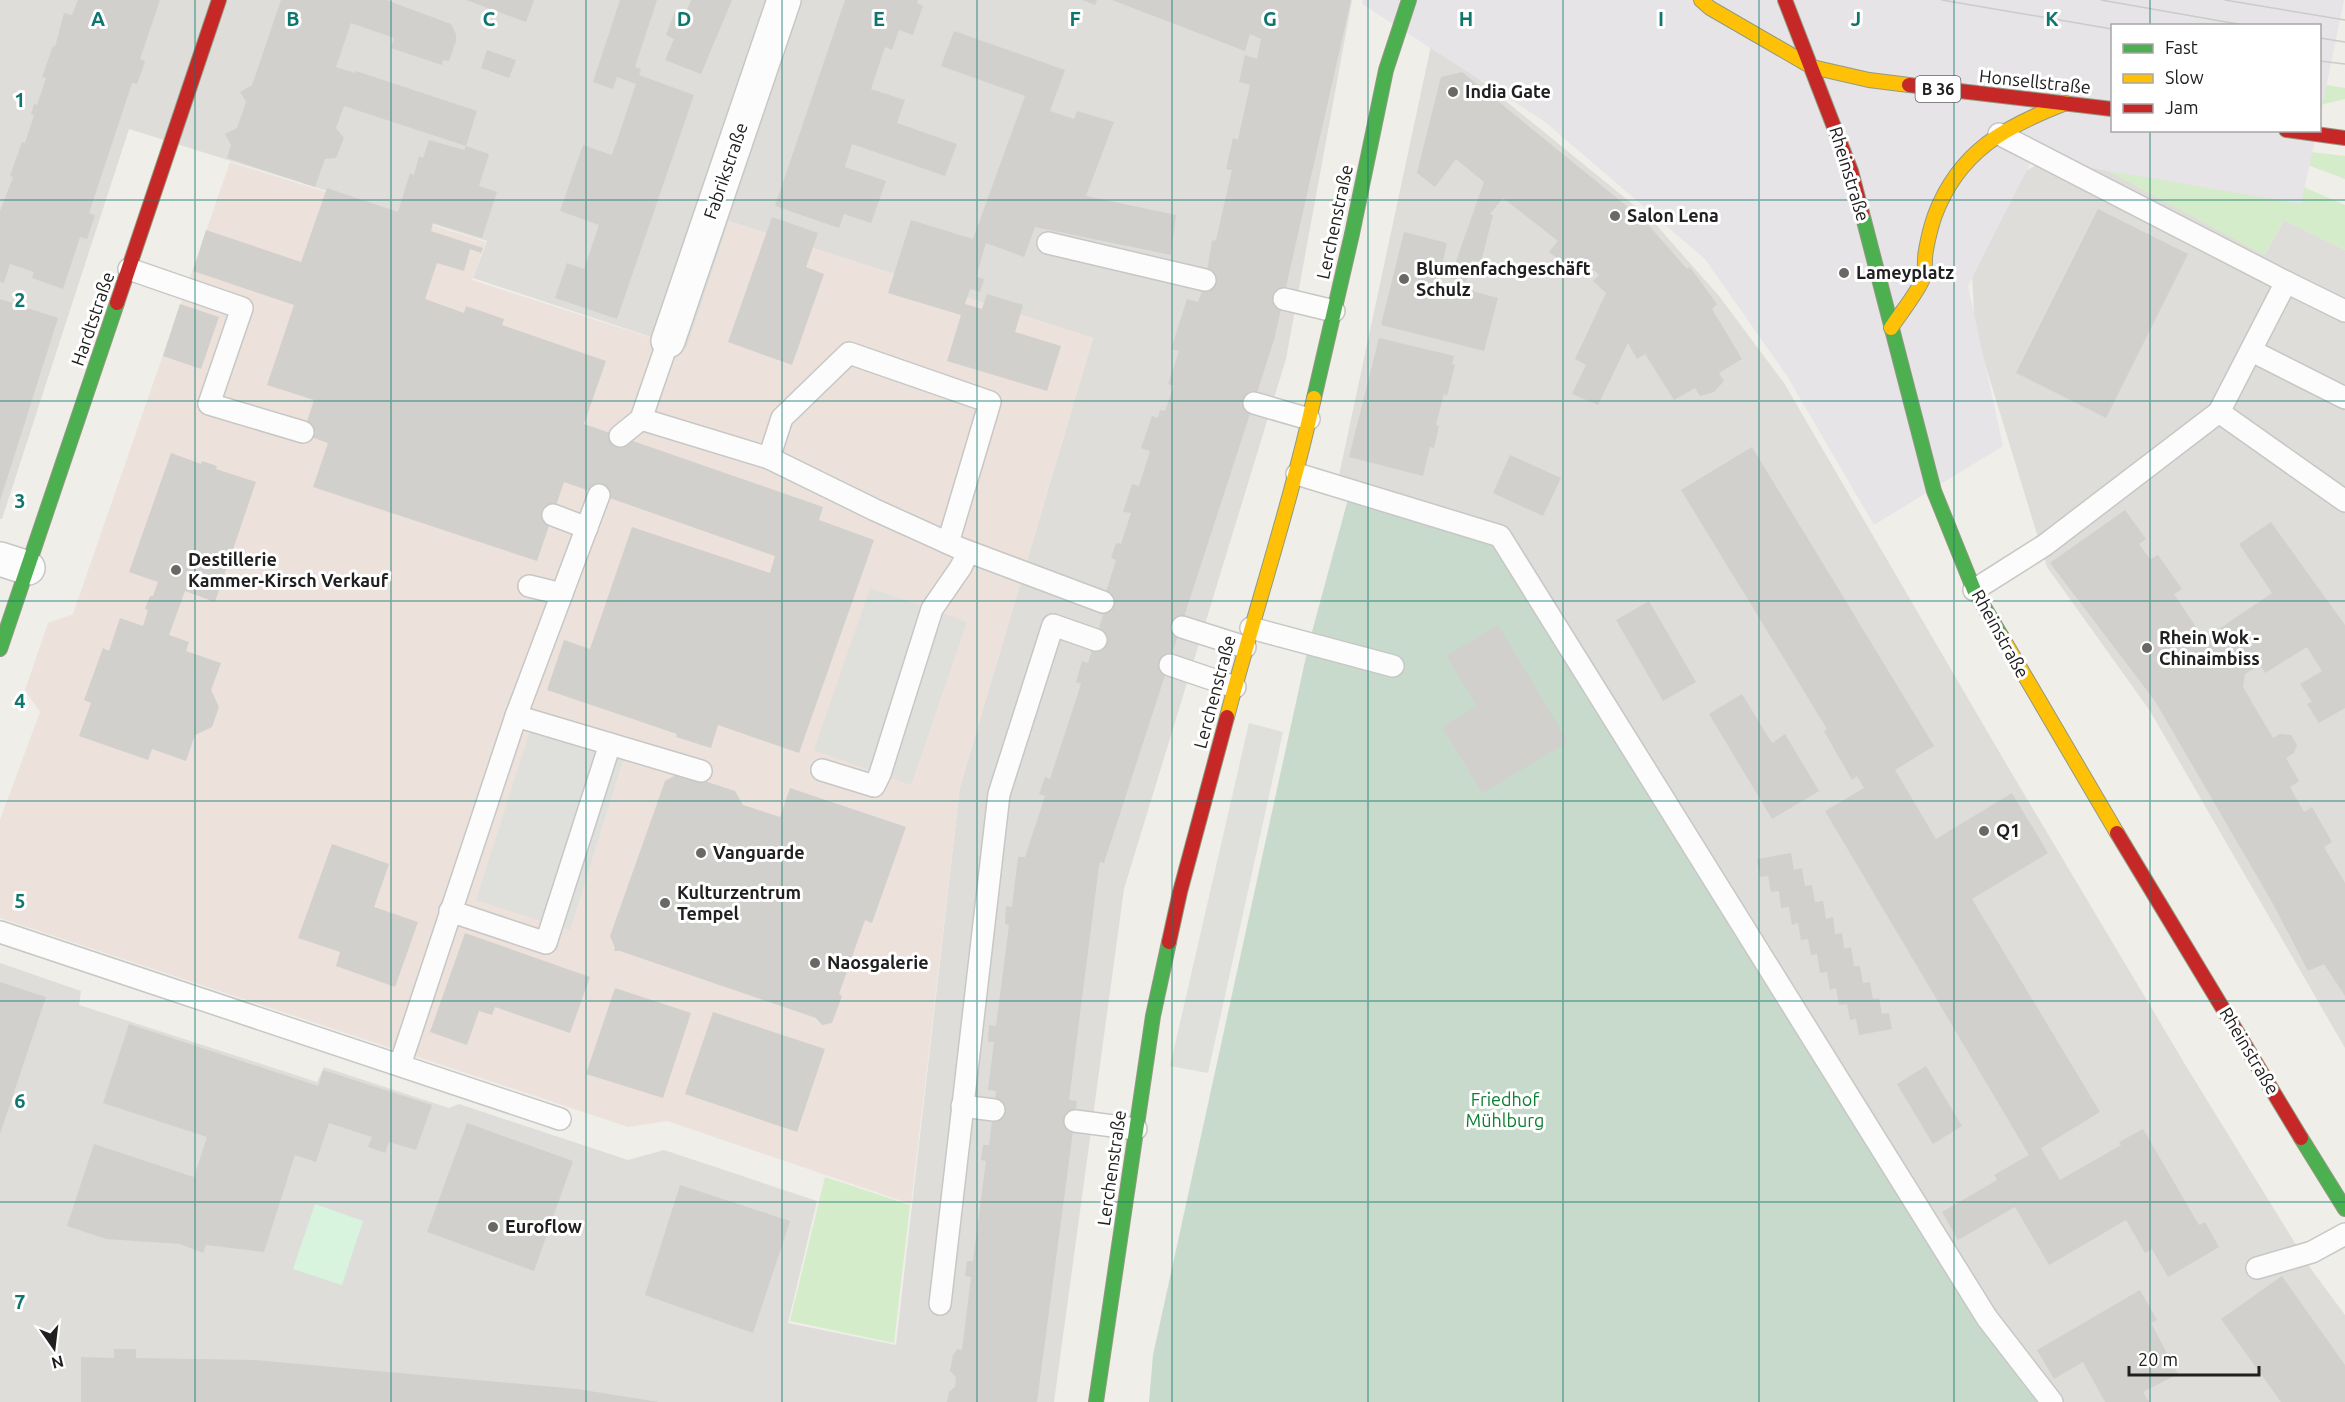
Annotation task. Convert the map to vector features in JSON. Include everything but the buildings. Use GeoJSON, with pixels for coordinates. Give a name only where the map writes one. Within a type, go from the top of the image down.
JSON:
{"type":"FeatureCollection","features":[{"type":"Feature","properties":{"kind":"street","name":"Hardtstraße"},"geometry":{"type":"LineString","coordinates":[[0,649],[14,563],[129,269],[219,0]]}},
{"type":"Feature","properties":{"kind":"street","name":"Fabrikstraße"},"geometry":{"type":"LineString","coordinates":[[668,341],[784,0]]}},
{"type":"Feature","properties":{"kind":"street"},"geometry":{"type":"LineString","coordinates":[[1701,0],[1710,8],[1812,67]]}},
{"type":"Feature","properties":{"kind":"street","name":"Rheinstraße"},"geometry":{"type":"LineString","coordinates":[[1785,0],[1851,171],[1934,491],[1974,591],[2134,863],[2345,1209]]}},
{"type":"Feature","properties":{"kind":"street","name":"Lerchenstraße"},"geometry":{"type":"LineString","coordinates":[[1096,1402],[1153,1016],[1180,892],[1248,638],[1297,474],[1386,70],[1404,2]]}},
{"type":"Feature","properties":{"kind":"street","name":"Honsellstraße"},"geometry":{"type":"LineString","coordinates":[[1812,67],[1881,82],[2111,109]]}},
{"type":"Feature","properties":{"kind":"street"},"geometry":{"type":"LineString","coordinates":[[1891,328],[1923,278],[1926,249],[1935,215],[1952,179],[1969,159],[1999,134],[2024,119],[2066,103]]}},
{"type":"Feature","properties":{"kind":"street"},"geometry":{"type":"LineString","coordinates":[[2301,132],[2345,138]]}},
{"type":"Feature","properties":{"kind":"lane"},"geometry":{"type":"LineString","coordinates":[[1999,134],[2345,311]]}},
{"type":"Feature","properties":{"kind":"lane"},"geometry":{"type":"LineString","coordinates":[[1048,243],[1205,280]]}},
{"type":"Feature","properties":{"kind":"lane"},"geometry":{"type":"LineString","coordinates":[[129,269],[242,308],[209,404],[303,432]]}},
{"type":"Feature","properties":{"kind":"lane"},"geometry":{"type":"LineString","coordinates":[[1974,591],[2045,545],[2219,412],[2286,282]]}},
{"type":"Feature","properties":{"kind":"lane"},"geometry":{"type":"LineString","coordinates":[[1284,299],[1334,311]]}},
{"type":"Feature","properties":{"kind":"lane"},"geometry":{"type":"LineString","coordinates":[[620,436],[641,419],[668,341]]}},
{"type":"Feature","properties":{"kind":"lane"},"geometry":{"type":"LineString","coordinates":[[2252,351],[2345,398]]}},
{"type":"Feature","properties":{"kind":"lane"},"geometry":{"type":"LineString","coordinates":[[769,458],[782,418],[849,353],[990,402],[948,543]]}},
{"type":"Feature","properties":{"kind":"lane"},"geometry":{"type":"LineString","coordinates":[[1254,403],[1310,419]]}},
{"type":"Feature","properties":{"kind":"lane"},"geometry":{"type":"LineString","coordinates":[[2219,412],[2345,501]]}},
{"type":"Feature","properties":{"kind":"lane"},"geometry":{"type":"LineString","coordinates":[[641,419],[769,458],[968,552],[1103,602]]}},
{"type":"Feature","properties":{"kind":"lane"},"geometry":{"type":"LineString","coordinates":[[1297,474],[1500,536],[1981,1308],[2052,1402]]}},
{"type":"Feature","properties":{"kind":"lane"},"geometry":{"type":"LineString","coordinates":[[400,1065],[516,716],[599,495]]}},
{"type":"Feature","properties":{"kind":"lane"},"geometry":{"type":"LineString","coordinates":[[553,514],[587,528]]}},
{"type":"Feature","properties":{"kind":"lane"},"geometry":{"type":"LineString","coordinates":[[822,770],[874,786],[880,774],[932,609],[961,567],[968,552]]}},
{"type":"Feature","properties":{"kind":"lane"},"geometry":{"type":"LineString","coordinates":[[529,586],[562,594]]}},
{"type":"Feature","properties":{"kind":"lane"},"geometry":{"type":"LineString","coordinates":[[940,1304],[999,794],[1053,625],[1096,640]]}},
{"type":"Feature","properties":{"kind":"lane"},"geometry":{"type":"LineString","coordinates":[[1182,627],[1393,666]]}},
{"type":"Feature","properties":{"kind":"lane"},"geometry":{"type":"LineString","coordinates":[[1170,665],[1235,687]]}},
{"type":"Feature","properties":{"kind":"lane"},"geometry":{"type":"LineString","coordinates":[[516,716],[701,771]]}},
{"type":"Feature","properties":{"kind":"lane"},"geometry":{"type":"LineString","coordinates":[[450,911],[546,943],[610,744]]}},
{"type":"Feature","properties":{"kind":"lane"},"geometry":{"type":"LineString","coordinates":[[0,932],[560,1119]]}},
{"type":"Feature","properties":{"kind":"lane"},"geometry":{"type":"LineString","coordinates":[[962,1106],[994,1110]]}},
{"type":"Feature","properties":{"kind":"lane"},"geometry":{"type":"LineString","coordinates":[[1075,1121],[1136,1129]]}},
{"type":"Feature","properties":{"kind":"lane"},"geometry":{"type":"LineString","coordinates":[[2257,1268],[2312,1252],[2345,1234]]}},
{"type":"Feature","properties":{"kind":"shaded area"},"geometry":{"type":"Polygon","coordinates":[[[0,0],[1352,0],[1286,359],[1124,889],[1054,1402],[0,1402],[0,963],[81,991],[79,1005],[317,1082],[324,1067],[449,1108],[459,1104],[628,1160],[664,1150],[817,1201],[788,1323],[896,1345],[960,787],[1093,338],[729,221],[687,349],[473,278],[487,241],[129,129],[2,519],[0,519],[0,0]]]}},
{"type":"Feature","properties":{"kind":"shaded area","name":"Lameyplatz"},"geometry":{"type":"Polygon","coordinates":[[[1363,0],[2344,0],[2321,112],[2321,24],[2111,24],[2111,132],[2317,132],[2301,204],[2033,158],[1968,286],[2003,446],[1874,525],[1787,376],[1705,259],[1544,121],[1362,4],[1363,0]]]}},
{"type":"Feature","properties":{"kind":"shaded area"},"geometry":{"type":"Polygon","coordinates":[[[1432,41],[1651,219],[1719,296],[1784,383],[2189,1071],[2311,1269],[2345,1315],[2345,1402],[2060,1402],[1338,480],[1432,41]]]}},
{"type":"Feature","properties":{"kind":"shaded area"},"geometry":{"type":"Polygon","coordinates":[[[2080,156],[2265,254],[2284,220],[2345,250],[2345,1048],[2150,711],[2047,567],[1975,331],[1972,275],[2017,175],[2053,157],[2080,156]]]}},
{"type":"Feature","properties":{"kind":"shaded area"},"geometry":{"type":"Polygon","coordinates":[[[230,162],[486,242],[472,280],[686,349],[729,221],[1093,338],[960,787],[911,1204],[667,1121],[628,1127],[0,918],[0,820],[40,712],[25,690],[48,623],[73,614],[230,162]]]}},
{"type":"Feature","properties":{"kind":"shaded area"},"geometry":{"type":"Polygon","coordinates":[[[870,588],[967,622],[911,785],[814,750],[870,588]]]}},
{"type":"Feature","properties":{"kind":"shaded area"},"geometry":{"type":"Polygon","coordinates":[[[1249,723],[1283,732],[1208,1073],[1170,1066],[1249,723]]]}},
{"type":"Feature","properties":{"kind":"shaded area"},"geometry":{"type":"Polygon","coordinates":[[[532,725],[625,754],[570,930],[476,900],[532,725]]]}},
{"type":"Feature","properties":{"kind":"green space"},"geometry":{"type":"Polygon","coordinates":[[[2321,84],[2345,88],[2345,99],[2321,105],[2321,84]]]}},
{"type":"Feature","properties":{"kind":"green space"},"geometry":{"type":"Polygon","coordinates":[[[2268,147],[2345,156],[2345,179],[2297,161],[2268,147]]]}},
{"type":"Feature","properties":{"kind":"green space"},"geometry":{"type":"Polygon","coordinates":[[[2080,156],[2301,186],[2345,205],[2345,250],[2284,220],[2264,255],[2080,156]]]}},
{"type":"Feature","properties":{"kind":"green space","name":"Friedhof Mühlburg"},"geometry":{"type":"Polygon","coordinates":[[[1348,499],[1493,541],[2043,1402],[1149,1402],[1153,1355],[1309,643],[1348,499]]]}},
{"type":"Feature","properties":{"kind":"green space"},"geometry":{"type":"Polygon","coordinates":[[[825,1177],[910,1205],[894,1343],[790,1321],[825,1177]]]}},
{"type":"Feature","properties":{"kind":"green space"},"geometry":{"type":"Polygon","coordinates":[[[315,1204],[363,1221],[342,1285],[293,1269],[315,1204]]]}},
{"type":"Feature","properties":{"kind":"tram line"},"geometry":{"type":"LineString","coordinates":[[1942,0],[2111,29]]}},
{"type":"Feature","properties":{"kind":"tram line"},"geometry":{"type":"LineString","coordinates":[[2101,0],[2238,24]]}},
{"type":"Feature","properties":{"kind":"tram line"},"geometry":{"type":"LineString","coordinates":[[2225,0],[2345,20]]}},
{"type":"Feature","properties":{"kind":"tram line"},"geometry":{"type":"LineString","coordinates":[[2321,38],[2345,42]]}},
{"type":"Feature","properties":{"kind":"tram line"},"geometry":{"type":"LineString","coordinates":[[2321,61],[2345,64]]}},
{"type":"Feature","properties":{"kind":"traffic: fast"},"geometry":{"type":"LineString","coordinates":[[1314,398],[1352,234],[1386,70],[1409,0]]}},
{"type":"Feature","properties":{"kind":"traffic: fast"},"geometry":{"type":"LineString","coordinates":[[1862,213],[1934,491],[1974,590],[2002,637]]}},
{"type":"Feature","properties":{"kind":"traffic: fast"},"geometry":{"type":"LineString","coordinates":[[0,649],[117,303]]}},
{"type":"Feature","properties":{"kind":"traffic: fast"},"geometry":{"type":"LineString","coordinates":[[1096,1402],[1153,1016],[1169,942]]}},
{"type":"Feature","properties":{"kind":"traffic: fast"},"geometry":{"type":"LineString","coordinates":[[2301,1138],[2345,1209]]}},
{"type":"Feature","properties":{"kind":"traffic: slow"},"geometry":{"type":"LineString","coordinates":[[1701,0],[1710,8],[1812,67],[1869,80],[1909,85]]}},
{"type":"Feature","properties":{"kind":"traffic: slow"},"geometry":{"type":"LineString","coordinates":[[1891,328],[1921,283],[1924,275],[1925,253],[1934,219],[1945,193],[1957,174],[1971,158],[2005,132],[2066,103]]}},
{"type":"Feature","properties":{"kind":"traffic: slow"},"geometry":{"type":"LineString","coordinates":[[1227,717],[1314,398]]}},
{"type":"Feature","properties":{"kind":"traffic: slow"},"geometry":{"type":"LineString","coordinates":[[2002,637],[2117,833]]}},
{"type":"Feature","properties":{"kind":"traffic: jam"},"geometry":{"type":"LineString","coordinates":[[117,303],[219,0]]}},
{"type":"Feature","properties":{"kind":"traffic: jam"},"geometry":{"type":"LineString","coordinates":[[1785,0],[1851,171],[1862,213]]}},
{"type":"Feature","properties":{"kind":"traffic: jam"},"geometry":{"type":"LineString","coordinates":[[1909,85],[2111,109]]}},
{"type":"Feature","properties":{"kind":"traffic: jam"},"geometry":{"type":"LineString","coordinates":[[2301,132],[2345,138]]}},
{"type":"Feature","properties":{"kind":"traffic: jam"},"geometry":{"type":"LineString","coordinates":[[1169,942],[1180,892],[1227,717]]}},
{"type":"Feature","properties":{"kind":"traffic: jam"},"geometry":{"type":"LineString","coordinates":[[2117,833],[2301,1138]]}},
{"type":"Feature","properties":{"kind":"place","name":"India Gate"},"geometry":{"type":"Point","coordinates":[1453,92]}},
{"type":"Feature","properties":{"kind":"place","name":"Salon Lena"},"geometry":{"type":"Point","coordinates":[1615,216]}},
{"type":"Feature","properties":{"kind":"place","name":"Lameyplatz"},"geometry":{"type":"Point","coordinates":[1844,273]}},
{"type":"Feature","properties":{"kind":"place","name":"Blumenfachgeschäft Schulz"},"geometry":{"type":"Point","coordinates":[1404,279]}},
{"type":"Feature","properties":{"kind":"place","name":"Destillerie Kammer-Kirsch Verkauf"},"geometry":{"type":"Point","coordinates":[176,570]}},
{"type":"Feature","properties":{"kind":"place","name":"Rhein Wok - Chinaimbiss"},"geometry":{"type":"Point","coordinates":[2147,648]}},
{"type":"Feature","properties":{"kind":"place","name":"Q1"},"geometry":{"type":"Point","coordinates":[1984,831]}},
{"type":"Feature","properties":{"kind":"place","name":"Vanguarde"},"geometry":{"type":"Point","coordinates":[701,853]}},
{"type":"Feature","properties":{"kind":"place","name":"Kulturzentrum Tempel"},"geometry":{"type":"Point","coordinates":[665,903]}},
{"type":"Feature","properties":{"kind":"place","name":"Naosgalerie"},"geometry":{"type":"Point","coordinates":[815,963]}},
{"type":"Feature","properties":{"kind":"place","name":"Euroflow"},"geometry":{"type":"Point","coordinates":[493,1227]}}]}
